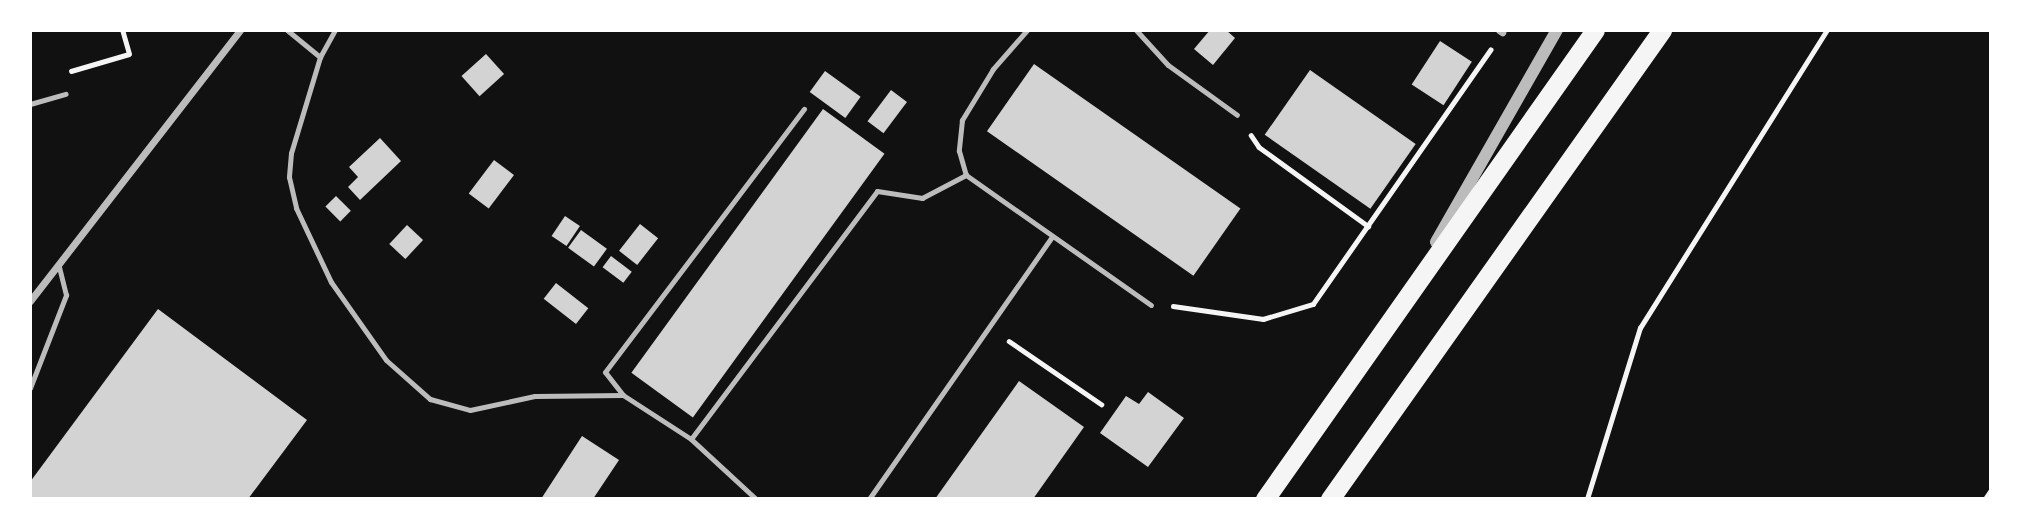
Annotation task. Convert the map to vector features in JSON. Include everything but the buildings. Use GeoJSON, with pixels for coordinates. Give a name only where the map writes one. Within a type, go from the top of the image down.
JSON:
{"type":"FeatureCollection","features":[{"type":"Feature","properties":{"kind":"highway"},"geometry":{"type":"LineString","coordinates":[[1265,499],[1595,30]]}},
{"type":"Feature","properties":{"kind":"highway"},"geometry":{"type":"LineString","coordinates":[[1330,499],[1662,30]]}},
{"type":"Feature","properties":{"kind":"street"},"geometry":{"type":"LineString","coordinates":[[30,301],[240,30]]}},
{"type":"Feature","properties":{"kind":"street"},"geometry":{"type":"LineString","coordinates":[[1382,335],[1558,30]]}},
{"type":"Feature","properties":{"kind":"lane"},"geometry":{"type":"LineString","coordinates":[[287,30],[320,57]]}},
{"type":"Feature","properties":{"kind":"lane"},"geometry":{"type":"LineString","coordinates":[[335,30],[320,57],[291,153],[289,177],[296,208],[331,282],[386,360],[430,399],[470,410],[535,396],[623,395]]}},
{"type":"Feature","properties":{"kind":"lane"},"geometry":{"type":"LineString","coordinates":[[1027,30],[993,69],[962,120],[959,151],[966,176],[1151,305]]}},
{"type":"Feature","properties":{"kind":"lane"},"geometry":{"type":"LineString","coordinates":[[1136,30],[1168,65],[1237,115]]}},
{"type":"Feature","properties":{"kind":"lane"},"geometry":{"type":"LineString","coordinates":[[30,104],[66,94]]}},
{"type":"Feature","properties":{"kind":"lane"},"geometry":{"type":"LineString","coordinates":[[756,499],[691,439],[623,395],[605,372],[804,109]]}},
{"type":"Feature","properties":{"kind":"lane"},"geometry":{"type":"LineString","coordinates":[[691,439],[877,191],[922,198],[966,176]]}},
{"type":"Feature","properties":{"kind":"lane"},"geometry":{"type":"LineString","coordinates":[[869,499],[1052,237]]}},
{"type":"Feature","properties":{"kind":"lane"},"geometry":{"type":"LineString","coordinates":[[30,388],[66,296],[58,266]]}},
{"type":"Feature","properties":{"kind":"path"},"geometry":{"type":"LineString","coordinates":[[67,72],[129,54],[122,30]]}},
{"type":"Feature","properties":{"kind":"path"},"geometry":{"type":"LineString","coordinates":[[1587,499],[1640,328],[1827,30]]}},
{"type":"Feature","properties":{"kind":"path"},"geometry":{"type":"LineString","coordinates":[[1151,305],[1186,306],[1263,319],[1313,304],[1501,31]]}},
{"type":"Feature","properties":{"kind":"path"},"geometry":{"type":"LineString","coordinates":[[1237,115],[1259,147],[1368,226]]}},
{"type":"Feature","properties":{"kind":"path"},"geometry":{"type":"LineString","coordinates":[[989,328],[1101,404]]}},
{"type":"Feature","properties":{"kind":"path"},"geometry":{"type":"LineString","coordinates":[[1985,499],[1991,490]]}}]}
